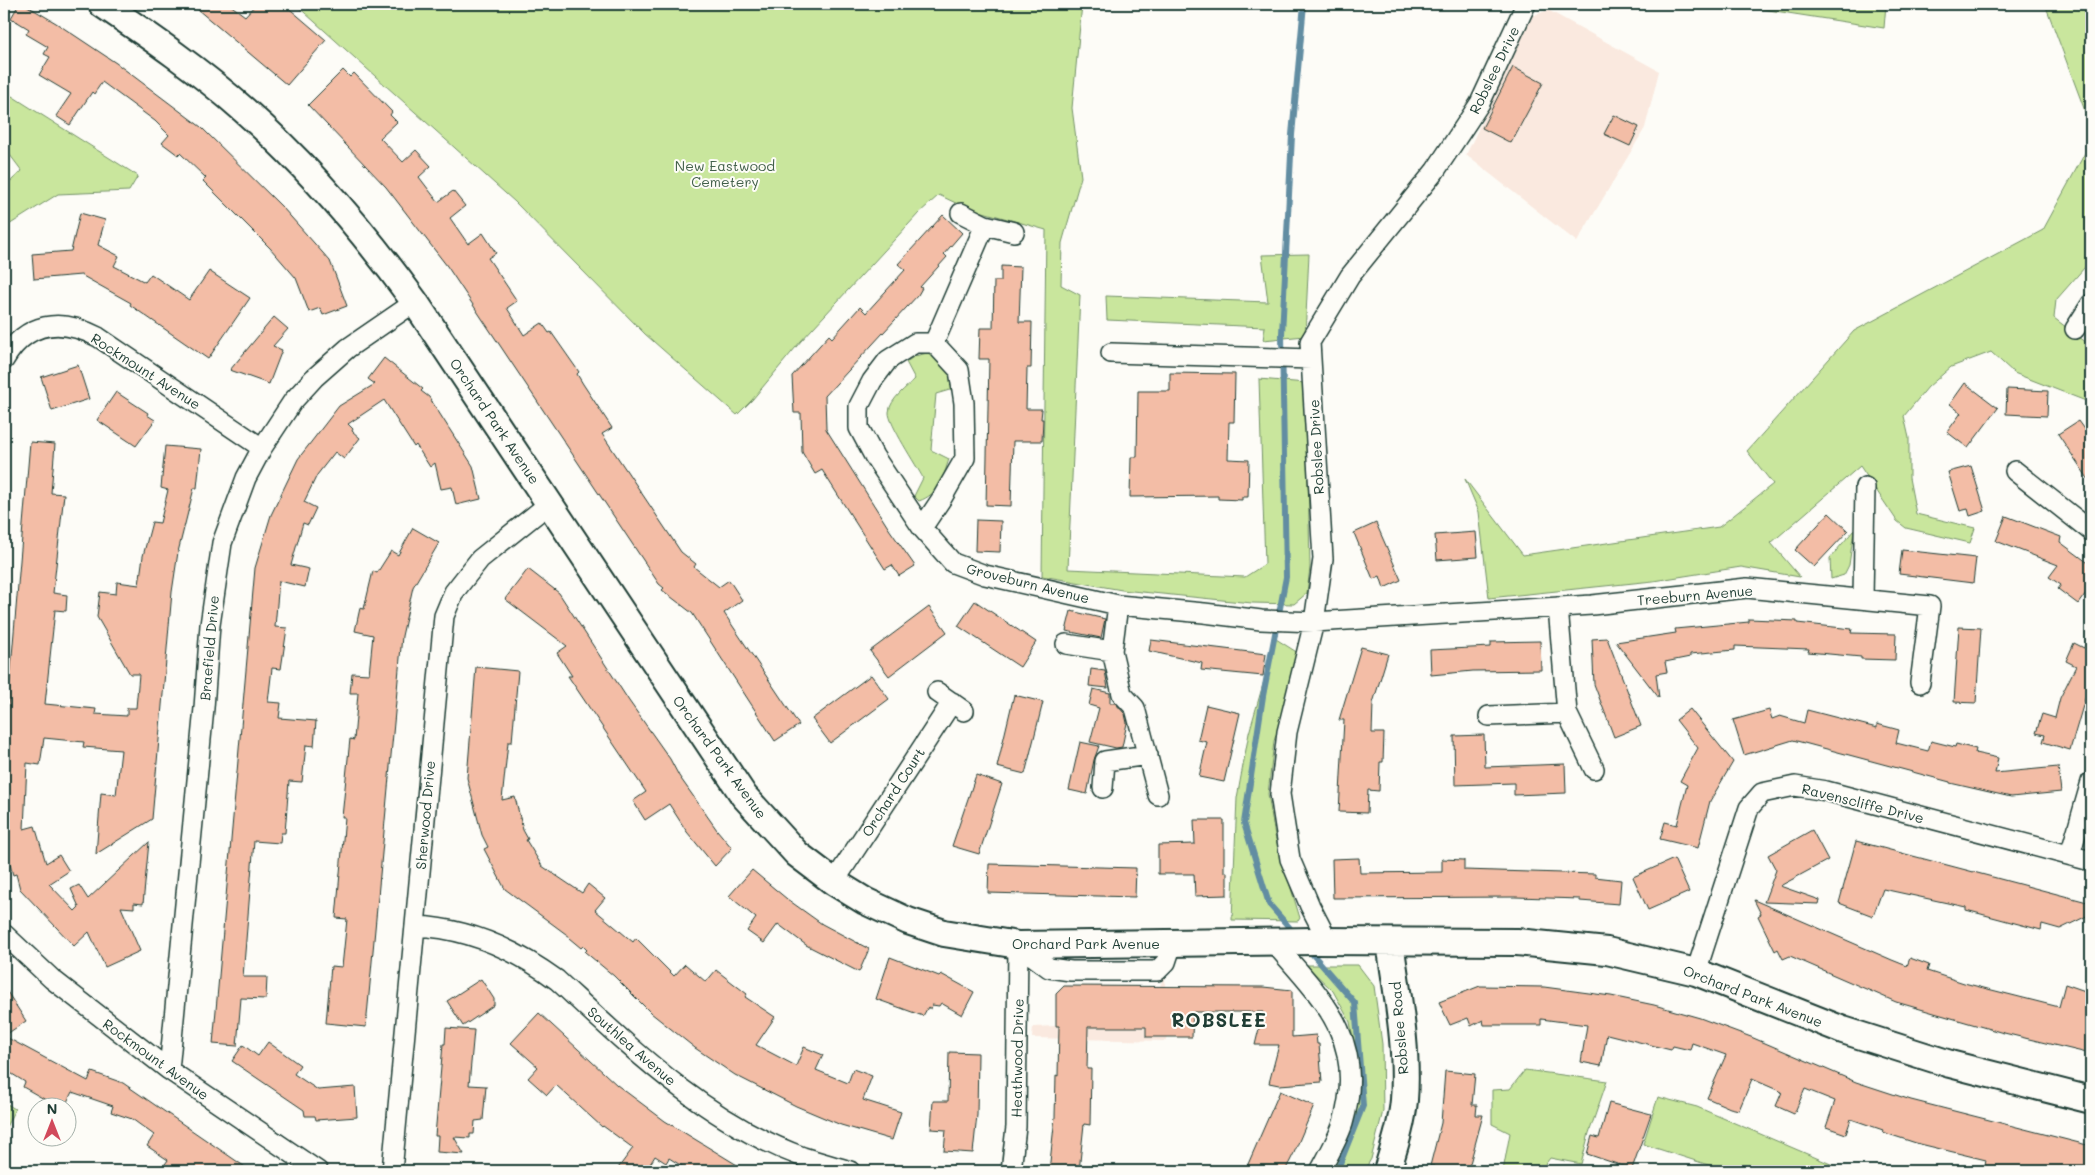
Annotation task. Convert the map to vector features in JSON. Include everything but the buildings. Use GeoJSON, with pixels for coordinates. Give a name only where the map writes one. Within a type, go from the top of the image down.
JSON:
{"type":"FeatureCollection","features":[{"type":"Feature","properties":{"kind":"street","name":"Orchard Park Avenue"},"geometry":{"type":"LineString","coordinates":[[102,4],[156,40],[245,111],[351,219],[381,255],[415,302],[744,796],[797,854],[834,882],[865,901],[908,921],[944,933],[1018,945],[1517,942],[1598,950],[1696,972],[1843,1030],[1950,1064],[2091,1100]]}},
{"type":"Feature","properties":{"kind":"street","name":"Robslee Drive"},"geometry":{"type":"LineString","coordinates":[[1320,1171],[1342,1124],[1350,1087],[1346,1049],[1337,1022],[1325,1002],[1301,942],[1310,906],[1290,859],[1280,794],[1287,732],[1314,622],[1323,559],[1310,342],[1350,276],[1435,172],[1480,103],[1526,4]]}},
{"type":"Feature","properties":{"kind":"street"},"geometry":{"type":"LineString","coordinates":[[960,213],[985,225],[1014,232]]}},
{"type":"Feature","properties":{"kind":"street"},"geometry":{"type":"LineString","coordinates":[[922,528],[965,458],[964,404],[959,370],[934,343],[985,225]]}},
{"type":"Feature","properties":{"kind":"street","name":"Braefield Drive"},"geometry":{"type":"LineString","coordinates":[[170,1070],[215,584],[222,543],[246,478],[262,448],[292,401],[314,378],[364,336],[415,302]]}},
{"type":"Feature","properties":{"kind":"street"},"geometry":{"type":"LineString","coordinates":[[2075,329],[2091,304]]}},
{"type":"Feature","properties":{"kind":"street","name":"Rockmount Avenue"},"geometry":{"type":"LineString","coordinates":[[4,360],[13,345],[24,335],[38,328],[56,325],[84,330],[98,337],[262,448]]}},
{"type":"Feature","properties":{"kind":"street","name":"Groveburn Avenue"},"geometry":{"type":"LineString","coordinates":[[934,343],[915,343],[888,360],[872,381],[859,406],[859,428],[874,456],[922,528],[953,563],[985,575],[1118,605],[1204,612],[1261,620],[1314,622]]}},
{"type":"Feature","properties":{"kind":"street"},"geometry":{"type":"LineString","coordinates":[[1111,353],[1311,359]]}},
{"type":"Feature","properties":{"kind":"street"},"geometry":{"type":"LineString","coordinates":[[2015,471],[2091,531]]}},
{"type":"Feature","properties":{"kind":"street"},"geometry":{"type":"LineString","coordinates":[[1863,598],[1865,487]]}},
{"type":"Feature","properties":{"kind":"street","name":"Sherwood Drive"},"geometry":{"type":"LineString","coordinates":[[392,1171],[444,616],[454,592],[480,559],[550,503]]}},
{"type":"Feature","properties":{"kind":"street","name":"Treeburn Avenue"},"geometry":{"type":"LineString","coordinates":[[1314,622],[1558,607],[1673,597],[1747,588],[1863,598],[1930,606],[1920,683]]}},
{"type":"Feature","properties":{"kind":"street"},"geometry":{"type":"LineString","coordinates":[[1118,605],[1112,651],[1122,694],[1135,708],[1158,795]]}},
{"type":"Feature","properties":{"kind":"street"},"geometry":{"type":"LineString","coordinates":[[1558,607],[1568,713],[1594,769]]}},
{"type":"Feature","properties":{"kind":"street"},"geometry":{"type":"LineString","coordinates":[[1066,644],[1112,651]]}},
{"type":"Feature","properties":{"kind":"street","name":"Orchard Court"},"geometry":{"type":"LineString","coordinates":[[834,882],[951,702]]}},
{"type":"Feature","properties":{"kind":"street"},"geometry":{"type":"LineString","coordinates":[[1489,716],[1568,713]]}},
{"type":"Feature","properties":{"kind":"street"},"geometry":{"type":"LineString","coordinates":[[1104,788],[1105,761],[1148,755]]}},
{"type":"Feature","properties":{"kind":"street"},"geometry":{"type":"LineString","coordinates":[[2070,856],[2091,782]]}},
{"type":"Feature","properties":{"kind":"street","name":"Ravenscliffe Drive"},"geometry":{"type":"LineString","coordinates":[[1696,972],[1749,808],[1762,793],[1795,786],[1826,791],[2091,861]]}},
{"type":"Feature","properties":{"kind":"street","name":"Southlea Avenue"},"geometry":{"type":"LineString","coordinates":[[415,926],[456,931],[512,952],[532,963],[557,980],[663,1076],[709,1108],[753,1134],[802,1156],[850,1171]]}},
{"type":"Feature","properties":{"kind":"street","name":"Rockmount Avenue"},"geometry":{"type":"LineString","coordinates":[[4,934],[52,979],[170,1070],[318,1171]]}},
{"type":"Feature","properties":{"kind":"street","name":"Robslee Road"},"geometry":{"type":"LineString","coordinates":[[1387,1171],[1397,1138],[1404,1101],[1404,1059],[1390,942]]}},
{"type":"Feature","properties":{"kind":"street","name":"Heathwood Drive"},"geometry":{"type":"LineString","coordinates":[[1012,1171],[1016,1127],[1018,945]]}},
{"type":"Feature","properties":{"kind":"shaded area"},"geometry":{"type":"Polygon","coordinates":[[[1548,10],[1659,71],[1645,128],[1577,242],[1466,155],[1532,16],[1548,10]]]}},
{"type":"Feature","properties":{"kind":"shaded area"},"geometry":{"type":"Polygon","coordinates":[[[1165,975],[1167,1041],[1032,1038],[1033,1027],[1056,1026],[1056,994],[1064,986],[1160,986],[1165,975]]]}},
{"type":"Feature","properties":{"kind":"green space","name":"New Eastwood Cemetery"},"geometry":{"type":"Polygon","coordinates":[[[295,4],[1082,4],[1072,108],[1081,177],[1062,243],[1061,285],[1080,295],[1068,569],[1245,577],[1265,564],[1259,379],[1306,383],[1310,567],[1307,593],[1294,604],[1252,603],[1122,590],[1042,576],[1046,230],[962,206],[939,195],[919,213],[801,341],[752,400],[737,415],[645,334],[515,202],[295,4]]]}},
{"type":"Feature","properties":{"kind":"green space"},"geometry":{"type":"Polygon","coordinates":[[[1730,4],[1886,4],[1884,28],[1730,4]]]}},
{"type":"Feature","properties":{"kind":"green space"},"geometry":{"type":"Polygon","coordinates":[[[2045,4],[2091,4],[2091,127],[2045,4]]]}},
{"type":"Feature","properties":{"kind":"green space"},"geometry":{"type":"Polygon","coordinates":[[[4,91],[138,176],[129,191],[58,194],[4,228],[4,187],[22,171],[4,147],[4,91]]]}},
{"type":"Feature","properties":{"kind":"green space"},"geometry":{"type":"Polygon","coordinates":[[[2091,142],[2091,264],[2085,267],[2056,300],[2054,318],[2091,346],[2091,403],[2014,373],[1991,352],[1951,367],[1928,387],[1904,416],[1909,438],[1909,478],[1916,514],[1975,528],[1970,543],[1906,528],[1897,521],[1860,466],[1771,543],[1800,577],[1741,567],[1653,581],[1489,598],[1479,512],[1465,479],[1523,555],[1719,527],[1773,484],[1747,451],[1854,331],[2043,230],[2091,142]]]}},
{"type":"Feature","properties":{"kind":"green space"},"geometry":{"type":"Polygon","coordinates":[[[1309,254],[1305,336],[1263,340],[1265,327],[1107,320],[1106,296],[1268,302],[1262,255],[1309,254]]]}},
{"type":"Feature","properties":{"kind":"green space"},"geometry":{"type":"Polygon","coordinates":[[[931,352],[953,376],[953,389],[936,394],[931,450],[949,459],[936,490],[919,501],[914,496],[923,478],[898,435],[889,412],[892,402],[915,379],[906,362],[915,356],[931,352]]]}},
{"type":"Feature","properties":{"kind":"green space"},"geometry":{"type":"Polygon","coordinates":[[[1854,530],[1849,565],[1844,575],[1831,579],[1830,558],[1854,530]]]}},
{"type":"Feature","properties":{"kind":"green space"},"geometry":{"type":"Polygon","coordinates":[[[1276,639],[1298,653],[1299,663],[1274,741],[1268,794],[1275,836],[1300,918],[1298,921],[1232,920],[1237,798],[1249,733],[1276,639]]]}},
{"type":"Feature","properties":{"kind":"green space"},"geometry":{"type":"Polygon","coordinates":[[[1306,965],[1358,965],[1374,986],[1382,1044],[1383,1111],[1371,1159],[1364,1171],[1330,1171],[1357,1105],[1357,1059],[1350,1022],[1333,991],[1306,965]]]}},
{"type":"Feature","properties":{"kind":"green space"},"geometry":{"type":"Polygon","coordinates":[[[1525,1070],[1607,1081],[1589,1133],[1581,1164],[1550,1158],[1540,1171],[1503,1171],[1510,1133],[1492,1124],[1492,1090],[1510,1089],[1525,1070]]]}},
{"type":"Feature","properties":{"kind":"green space"},"geometry":{"type":"Polygon","coordinates":[[[1658,1097],[1697,1107],[1847,1171],[1727,1171],[1643,1144],[1658,1097]]]}},
{"type":"Feature","properties":{"kind":"green space"},"geometry":{"type":"Polygon","coordinates":[[[4,1102],[15,1109],[4,1131],[4,1102]]]}},
{"type":"Feature","properties":{"kind":"waterway"},"geometry":{"type":"LineString","coordinates":[[1295,934],[1269,904],[1244,823],[1263,696],[1286,577],[1282,334],[1292,135],[1304,4]]}},
{"type":"Feature","properties":{"kind":"waterway"},"geometry":{"type":"LineString","coordinates":[[1308,949],[1355,1003],[1363,1106],[1337,1171]]}},
{"type":"Feature","properties":{"kind":"district","name":"ROBSLEE"},"geometry":{"type":"Point","coordinates":[1219,1019]}}]}
